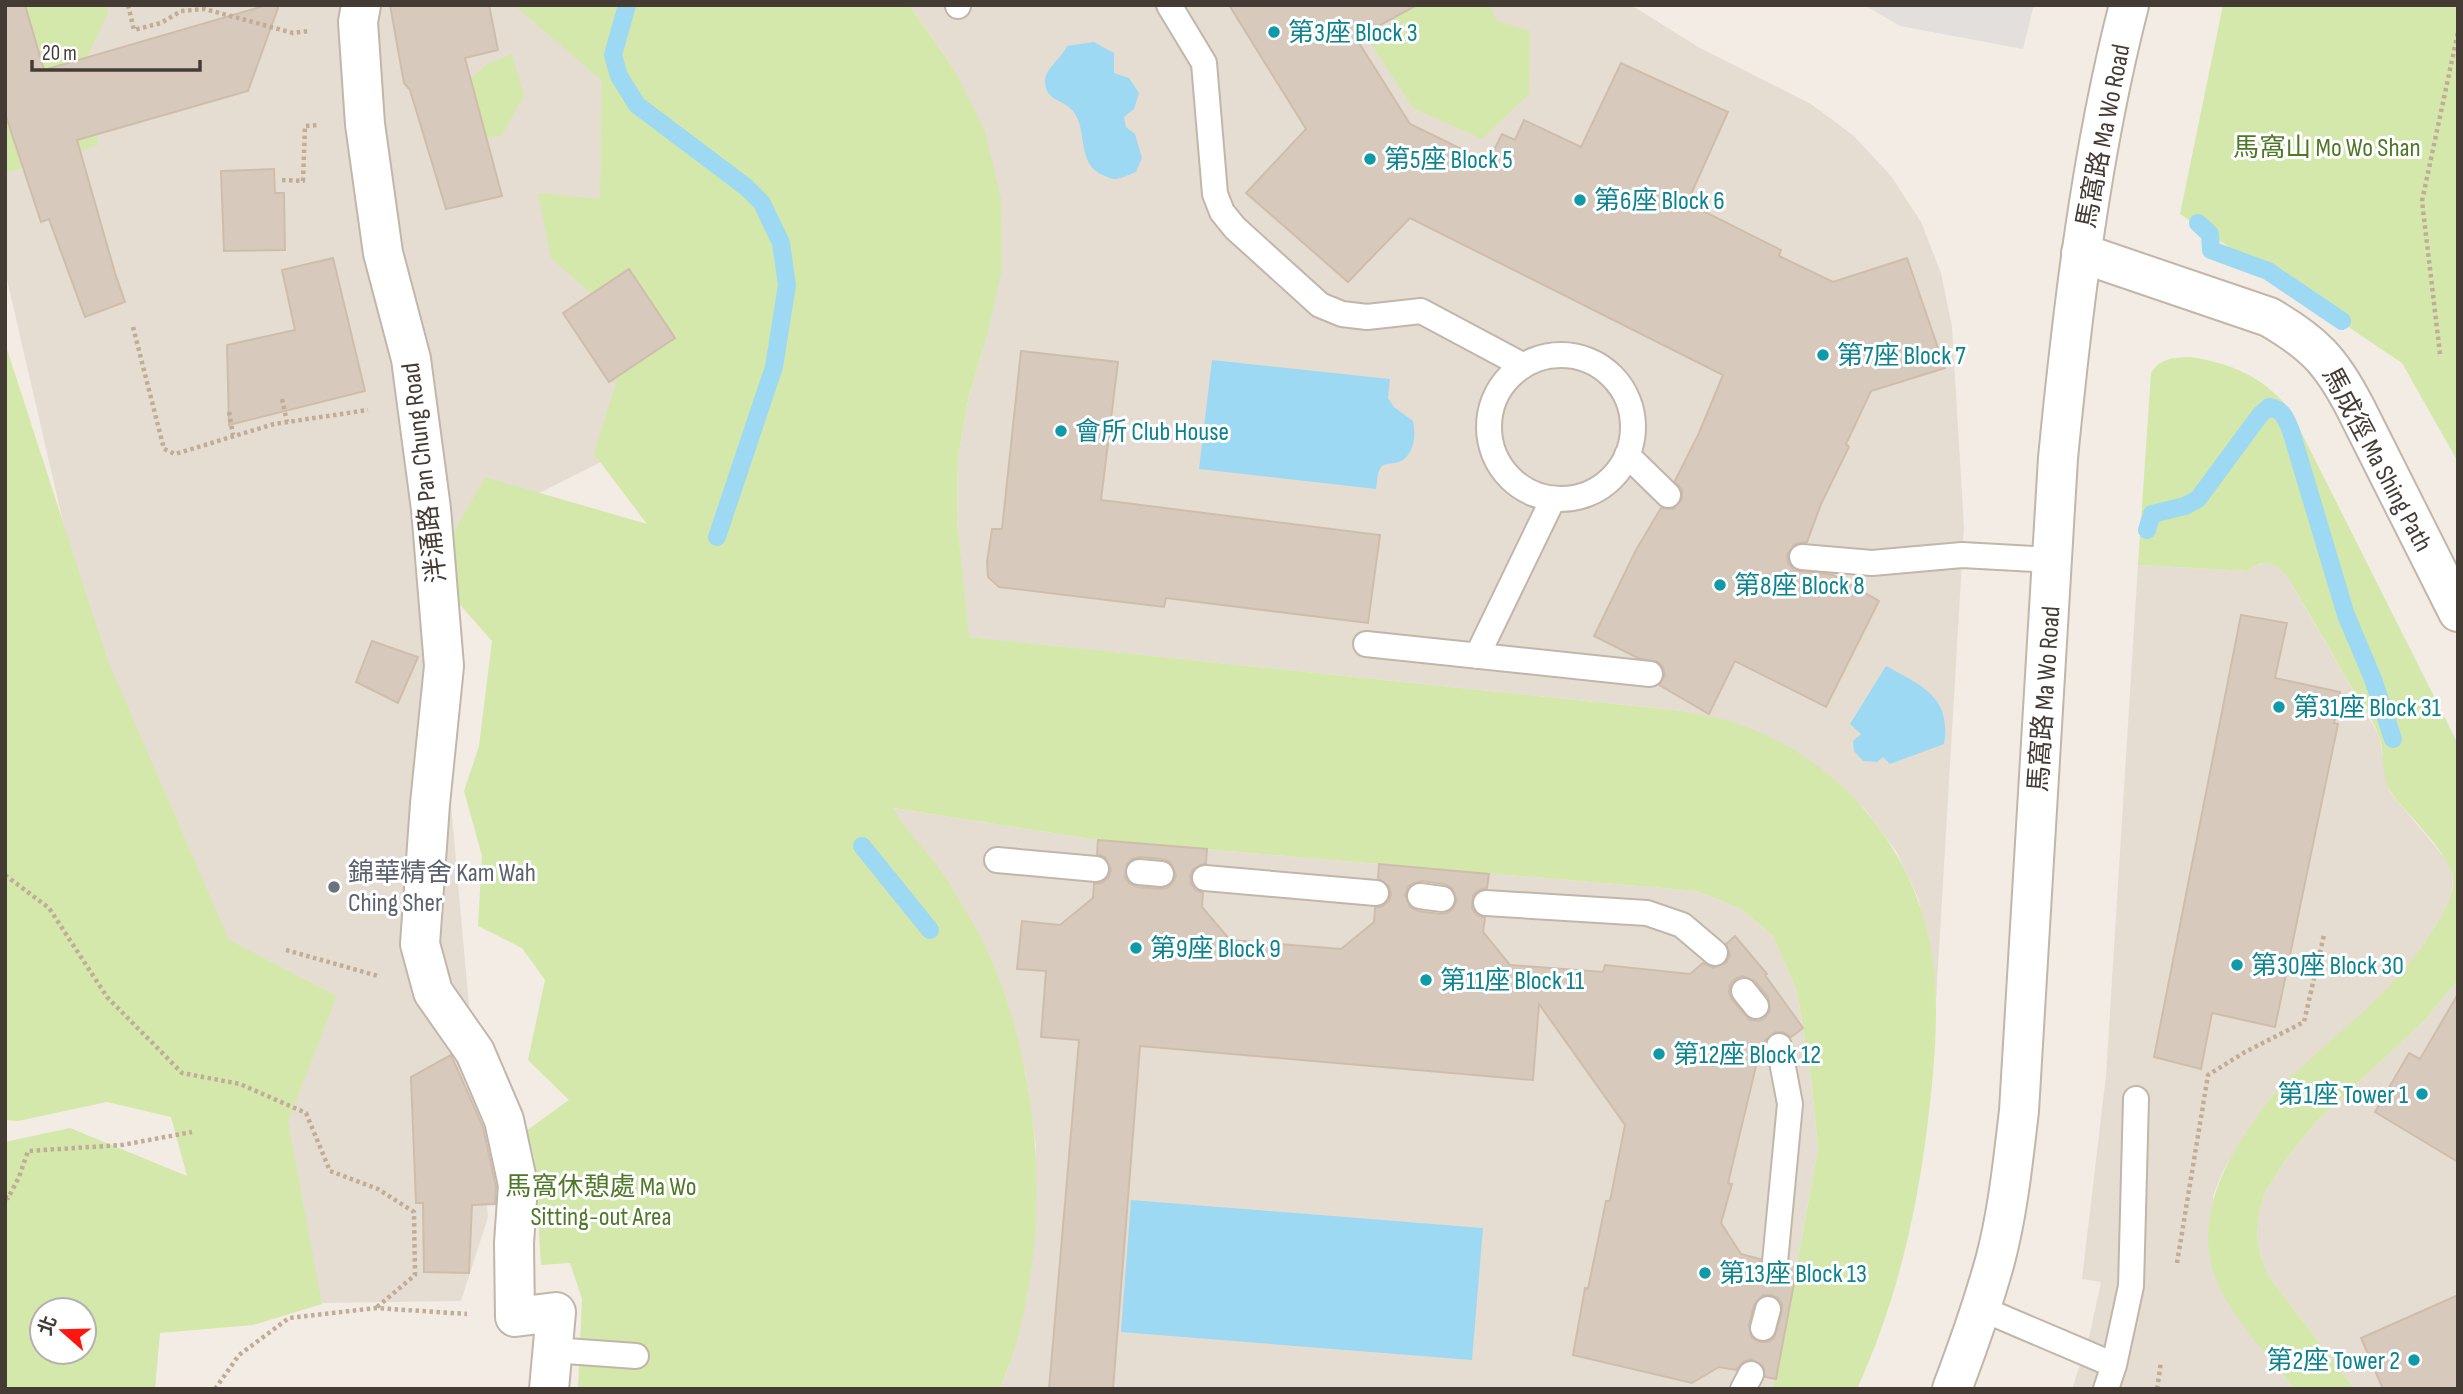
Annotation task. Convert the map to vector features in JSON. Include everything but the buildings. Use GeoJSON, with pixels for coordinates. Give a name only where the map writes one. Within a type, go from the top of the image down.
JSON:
{"type":"FeatureCollection","features":[{"type":"Feature","properties":{"kind":"street","name":"泮涌路 Pan Chung Road"},"geometry":{"type":"LineString","coordinates":[[361,5],[358,22],[365,124],[383,253],[411,359],[430,509],[444,666],[420,944],[433,992],[475,1052],[505,1120],[519,1185],[514,1243],[515,1317]]}},
{"type":"Feature","properties":{"kind":"street","name":"馬窩路 Ma Wo Road"},"geometry":{"type":"LineString","coordinates":[[1952,1389],[1995,1259],[2010,1185],[2020,1111],[2058,458],[2068,355],[2081,253],[2100,141],[2129,5]]}},
{"type":"Feature","properties":{"kind":"street","name":"馬成徑 Ma Shing Path"},"geometry":{"type":"LineString","coordinates":[[2081,253],[2269,317],[2296,333],[2320,353],[2339,377],[2350,397],[2458,612]]}},
{"type":"Feature","properties":{"kind":"street"},"geometry":{"type":"LineString","coordinates":[[515,1317],[556,1312],[550,1389]]}},
{"type":"Feature","properties":{"kind":"lane"},"geometry":{"type":"LineString","coordinates":[[1170,5],[1204,63],[1215,194],[1222,212],[1235,228],[1320,305],[1342,314],[1367,317],[1421,311],[1522,365]]}},
{"type":"Feature","properties":{"kind":"lane"},"geometry":{"type":"LineString","coordinates":[[1572,355],[1597,364],[1616,380],[1630,404],[1633,430],[1627,454],[1610,481],[1583,496],[1553,499],[1525,490],[1502,470],[1490,442],[1490,411],[1503,383],[1522,365],[1546,356],[1572,355]]}},
{"type":"Feature","properties":{"kind":"lane"},"geometry":{"type":"LineString","coordinates":[[1627,454],[1668,495]]}},
{"type":"Feature","properties":{"kind":"lane"},"geometry":{"type":"LineString","coordinates":[[1477,656],[1553,499]]}},
{"type":"Feature","properties":{"kind":"lane"},"geometry":{"type":"LineString","coordinates":[[1802,557],[1872,563],[1962,555],[2053,561]]}},
{"type":"Feature","properties":{"kind":"lane"},"geometry":{"type":"LineString","coordinates":[[1366,644],[1650,674]]}},
{"type":"Feature","properties":{"kind":"lane"},"geometry":{"type":"LineString","coordinates":[[997,860],[1096,869]]}},
{"type":"Feature","properties":{"kind":"lane"},"geometry":{"type":"LineString","coordinates":[[1205,878],[1376,893]]}},
{"type":"Feature","properties":{"kind":"lane"},"geometry":{"type":"LineString","coordinates":[[1486,903],[1647,913],[1682,925],[1715,953]]}},
{"type":"Feature","properties":{"kind":"lane"},"geometry":{"type":"LineString","coordinates":[[1775,1262],[1790,1104],[1779,1046]]}},
{"type":"Feature","properties":{"kind":"lane"},"geometry":{"type":"LineString","coordinates":[[2106,1389],[2114,1365],[2131,1286],[2136,1099]]}},
{"type":"Feature","properties":{"kind":"lane"},"geometry":{"type":"LineString","coordinates":[[1980,1308],[2114,1365]]}},
{"type":"Feature","properties":{"kind":"lane"},"geometry":{"type":"LineString","coordinates":[[552,1350],[636,1356]]}},
{"type":"Feature","properties":{"kind":"path"},"geometry":{"type":"LineString","coordinates":[[128,5],[134,30],[161,23],[181,10],[205,9],[293,33],[319,29]]}},
{"type":"Feature","properties":{"kind":"path"},"geometry":{"type":"LineString","coordinates":[[2440,354],[2422,201],[2458,32]]}},
{"type":"Feature","properties":{"kind":"path"},"geometry":{"type":"LineString","coordinates":[[282,180],[303,181],[305,126],[322,125]]}},
{"type":"Feature","properties":{"kind":"path"},"geometry":{"type":"LineString","coordinates":[[133,327],[164,449],[175,454],[233,435],[287,422],[381,408]]}},
{"type":"Feature","properties":{"kind":"path"},"geometry":{"type":"LineString","coordinates":[[282,399],[287,422]]}},
{"type":"Feature","properties":{"kind":"path"},"geometry":{"type":"LineString","coordinates":[[229,412],[233,435]]}},
{"type":"Feature","properties":{"kind":"path"},"geometry":{"type":"LineString","coordinates":[[5,875],[48,908],[107,997],[182,1073],[240,1083],[306,1113],[330,1171],[378,1189],[414,1212],[415,1275],[376,1308]]}},
{"type":"Feature","properties":{"kind":"path"},"geometry":{"type":"LineString","coordinates":[[2177,1264],[2207,1075],[2245,1052],[2304,1023],[2324,935]]}},
{"type":"Feature","properties":{"kind":"path"},"geometry":{"type":"LineString","coordinates":[[286,950],[433,992]]}},
{"type":"Feature","properties":{"kind":"path"},"geometry":{"type":"LineString","coordinates":[[5,1197],[8,1198],[19,1177],[28,1151],[122,1145],[192,1132]]}},
{"type":"Feature","properties":{"kind":"path"},"geometry":{"type":"LineString","coordinates":[[215,1389],[239,1355],[289,1318],[376,1308],[515,1317]]}},
{"type":"Feature","properties":{"kind":"path"},"geometry":{"type":"LineString","coordinates":[[2157,1389],[2163,1352]]}},
{"type":"Feature","properties":{"kind":"shaded area"},"geometry":{"type":"Polygon","coordinates":[[[5,5],[599,5],[663,431],[428,549],[488,1217],[461,1301],[186,1305],[213,1234],[93,652],[5,271],[5,5]]]}},
{"type":"Feature","properties":{"kind":"shaded area"},"geometry":{"type":"Polygon","coordinates":[[[909,5],[1631,5],[1700,48],[1811,104],[1854,136],[1891,176],[1921,222],[1941,273],[1952,327],[1964,528],[1936,1001],[1931,949],[1918,898],[1896,851],[1864,808],[1734,723],[1683,711],[968,637],[957,519],[958,457],[969,396],[987,336],[954,69],[909,5]]]}},
{"type":"Feature","properties":{"kind":"shaded area"},"geometry":{"type":"Polygon","coordinates":[[[1864,5],[2034,5],[2023,49],[1900,26],[1864,5]]]}},
{"type":"Feature","properties":{"kind":"shaded area"},"geometry":{"type":"Polygon","coordinates":[[[2267,562],[2279,566],[2288,578],[2379,735],[2389,791],[2449,863],[2453,878],[2451,898],[2431,934],[2406,970],[2275,1093],[2223,1171],[2213,1196],[2215,1276],[2228,1303],[2294,1389],[2072,1389],[2090,1333],[2101,1282],[2082,1279],[2106,1075],[2138,565],[2248,571],[2267,562]]]}},
{"type":"Feature","properties":{"kind":"shaded area"},"geometry":{"type":"Polygon","coordinates":[[[892,808],[1098,840],[1697,891],[1741,909],[1773,936],[1797,991],[1811,1077],[1818,1149],[1772,1389],[1000,1389],[1027,1297],[1036,1147],[1026,1073],[1006,1000],[892,808]]]}},
{"type":"Feature","properties":{"kind":"shaded area"},"geometry":{"type":"Polygon","coordinates":[[[2458,980],[2458,1389],[2355,1389],[2269,1277],[2257,1236],[2259,1213],[2265,1192],[2289,1155],[2318,1120],[2425,1020],[2458,980]]]}},
{"type":"Feature","properties":{"kind":"green space"},"geometry":{"type":"Polygon","coordinates":[[[5,5],[107,5],[108,13],[85,61],[98,145],[5,173],[5,5]]]}},
{"type":"Feature","properties":{"kind":"green space","name":"馬窩休憩處 Ma Wo Sitting-out Area"},"geometry":{"type":"Polygon","coordinates":[[[514,5],[909,5],[954,69],[985,131],[1001,199],[1002,269],[987,336],[969,396],[958,457],[957,519],[969,637],[1683,711],[1729,721],[1772,738],[1806,757],[1836,781],[1864,809],[1907,874],[1921,910],[1931,948],[1936,1014],[1930,1107],[1917,1195],[1893,1294],[1857,1389],[1772,1389],[1818,1149],[1811,1077],[1797,991],[1773,936],[1741,909],[1697,891],[1098,840],[893,808],[938,867],[977,930],[1000,982],[1018,1038],[1030,1097],[1036,1158],[1036,1219],[1030,1278],[1018,1336],[1000,1389],[578,1389],[582,1299],[570,1263],[541,1265],[534,1156],[526,1131],[569,1100],[528,1060],[545,980],[522,948],[478,926],[482,856],[464,791],[479,746],[492,641],[454,598],[445,548],[485,477],[647,524],[594,454],[632,330],[551,258],[538,193],[600,199],[602,81],[514,5]]]}},
{"type":"Feature","properties":{"kind":"green space"},"geometry":{"type":"Polygon","coordinates":[[[1406,5],[1490,5],[1497,21],[1530,31],[1529,94],[1482,139],[1413,108],[1372,45],[1388,30],[1394,17],[1406,5]]]}},
{"type":"Feature","properties":{"kind":"green space","name":"馬窩山 Mo Wo Shan"},"geometry":{"type":"Polygon","coordinates":[[[2223,5],[2458,5],[2458,462],[2402,363],[2180,214],[2223,5]]]}},
{"type":"Feature","properties":{"kind":"green space"},"geometry":{"type":"Polygon","coordinates":[[[512,54],[524,96],[502,135],[472,143],[448,99],[487,64],[512,54]]]}},
{"type":"Feature","properties":{"kind":"green space"},"geometry":{"type":"Polygon","coordinates":[[[5,343],[108,661],[229,940],[337,996],[288,1121],[322,1304],[253,1325],[160,1333],[155,1389],[5,1389],[5,1142],[70,1128],[187,1176],[171,1117],[107,1102],[18,1121],[5,1120],[5,343]]]}},
{"type":"Feature","properties":{"kind":"green space"},"geometry":{"type":"Polygon","coordinates":[[[2190,357],[2219,363],[2246,373],[2280,398],[2290,410],[2458,744],[2458,980],[2425,1020],[2318,1120],[2289,1155],[2265,1192],[2259,1213],[2257,1236],[2269,1277],[2355,1389],[2294,1389],[2230,1307],[2215,1277],[2209,1252],[2208,1228],[2220,1180],[2231,1156],[2259,1114],[2282,1085],[2378,997],[2410,963],[2446,907],[2453,879],[2451,870],[2437,847],[2388,788],[2380,740],[2375,727],[2283,573],[2265,563],[2248,571],[2138,565],[2151,373],[2163,362],[2190,357]]]}},
{"type":"Feature","properties":{"kind":"water"},"geometry":{"type":"Polygon","coordinates":[[[1094,42],[1114,53],[1114,73],[1129,78],[1139,93],[1134,109],[1124,117],[1126,127],[1135,134],[1142,158],[1136,172],[1117,179],[1096,171],[1090,164],[1078,119],[1069,107],[1051,96],[1046,88],[1048,72],[1067,46],[1094,42]]]}},
{"type":"Feature","properties":{"kind":"water"},"geometry":{"type":"Polygon","coordinates":[[[1212,360],[1390,379],[1388,398],[1394,407],[1413,421],[1414,438],[1411,450],[1399,462],[1381,468],[1376,489],[1199,469],[1212,360]]]}},
{"type":"Feature","properties":{"kind":"water"},"geometry":{"type":"Polygon","coordinates":[[[1886,666],[1931,694],[1943,715],[1945,728],[1944,744],[1890,764],[1883,757],[1877,762],[1863,761],[1854,751],[1853,741],[1861,734],[1850,724],[1886,666]]]}},
{"type":"Feature","properties":{"kind":"water"},"geometry":{"type":"Polygon","coordinates":[[[1131,1200],[1483,1228],[1472,1360],[1121,1332],[1131,1200]]]}},
{"type":"Feature","properties":{"kind":"waterway"},"geometry":{"type":"LineString","coordinates":[[627,5],[613,55],[619,76],[637,105],[746,187],[762,203],[781,243],[787,285],[774,367],[717,537]]}},
{"type":"Feature","properties":{"kind":"waterway"},"geometry":{"type":"LineString","coordinates":[[2198,223],[2210,234],[2211,250],[2268,271],[2342,321]]}},
{"type":"Feature","properties":{"kind":"waterway"},"geometry":{"type":"LineString","coordinates":[[2147,530],[2152,514],[2185,506],[2198,499],[2260,415],[2269,407],[2281,412],[2291,431],[2346,615],[2373,679],[2393,739]]}},
{"type":"Feature","properties":{"kind":"waterway"},"geometry":{"type":"LineString","coordinates":[[862,846],[930,930]]}},
{"type":"Feature","properties":{"kind":"place","name":"第3座 Block 3"},"geometry":{"type":"Point","coordinates":[1274,32]}},
{"type":"Feature","properties":{"kind":"place","name":"第5座 Block 5"},"geometry":{"type":"Point","coordinates":[1370,159]}},
{"type":"Feature","properties":{"kind":"place","name":"第6座 Block 6"},"geometry":{"type":"Point","coordinates":[1580,200]}},
{"type":"Feature","properties":{"kind":"place","name":"第7座 Block 7"},"geometry":{"type":"Point","coordinates":[1823,355]}},
{"type":"Feature","properties":{"kind":"place","name":"會所 Club House"},"geometry":{"type":"Point","coordinates":[1061,431]}},
{"type":"Feature","properties":{"kind":"place","name":"第8座 Block 8"},"geometry":{"type":"Point","coordinates":[1720,585]}},
{"type":"Feature","properties":{"kind":"place","name":"第31座 Block 31"},"geometry":{"type":"Point","coordinates":[2279,707]}},
{"type":"Feature","properties":{"kind":"place","name":"錦華精舍 Kam Wah Ching Sher"},"geometry":{"type":"Point","coordinates":[334,887]}},
{"type":"Feature","properties":{"kind":"place","name":"第9座 Block 9"},"geometry":{"type":"Point","coordinates":[1136,948]}},
{"type":"Feature","properties":{"kind":"place","name":"第30座 Block 30"},"geometry":{"type":"Point","coordinates":[2237,965]}},
{"type":"Feature","properties":{"kind":"place","name":"第11座 Block 11"},"geometry":{"type":"Point","coordinates":[1426,980]}},
{"type":"Feature","properties":{"kind":"place","name":"第12座 Block 12"},"geometry":{"type":"Point","coordinates":[1659,1054]}},
{"type":"Feature","properties":{"kind":"place","name":"第1座 Tower 1"},"geometry":{"type":"Point","coordinates":[2422,1094]}},
{"type":"Feature","properties":{"kind":"place","name":"第13座 Block 13"},"geometry":{"type":"Point","coordinates":[1705,1273]}},
{"type":"Feature","properties":{"kind":"place","name":"第2座 Tower 2"},"geometry":{"type":"Point","coordinates":[2414,1360]}}]}
